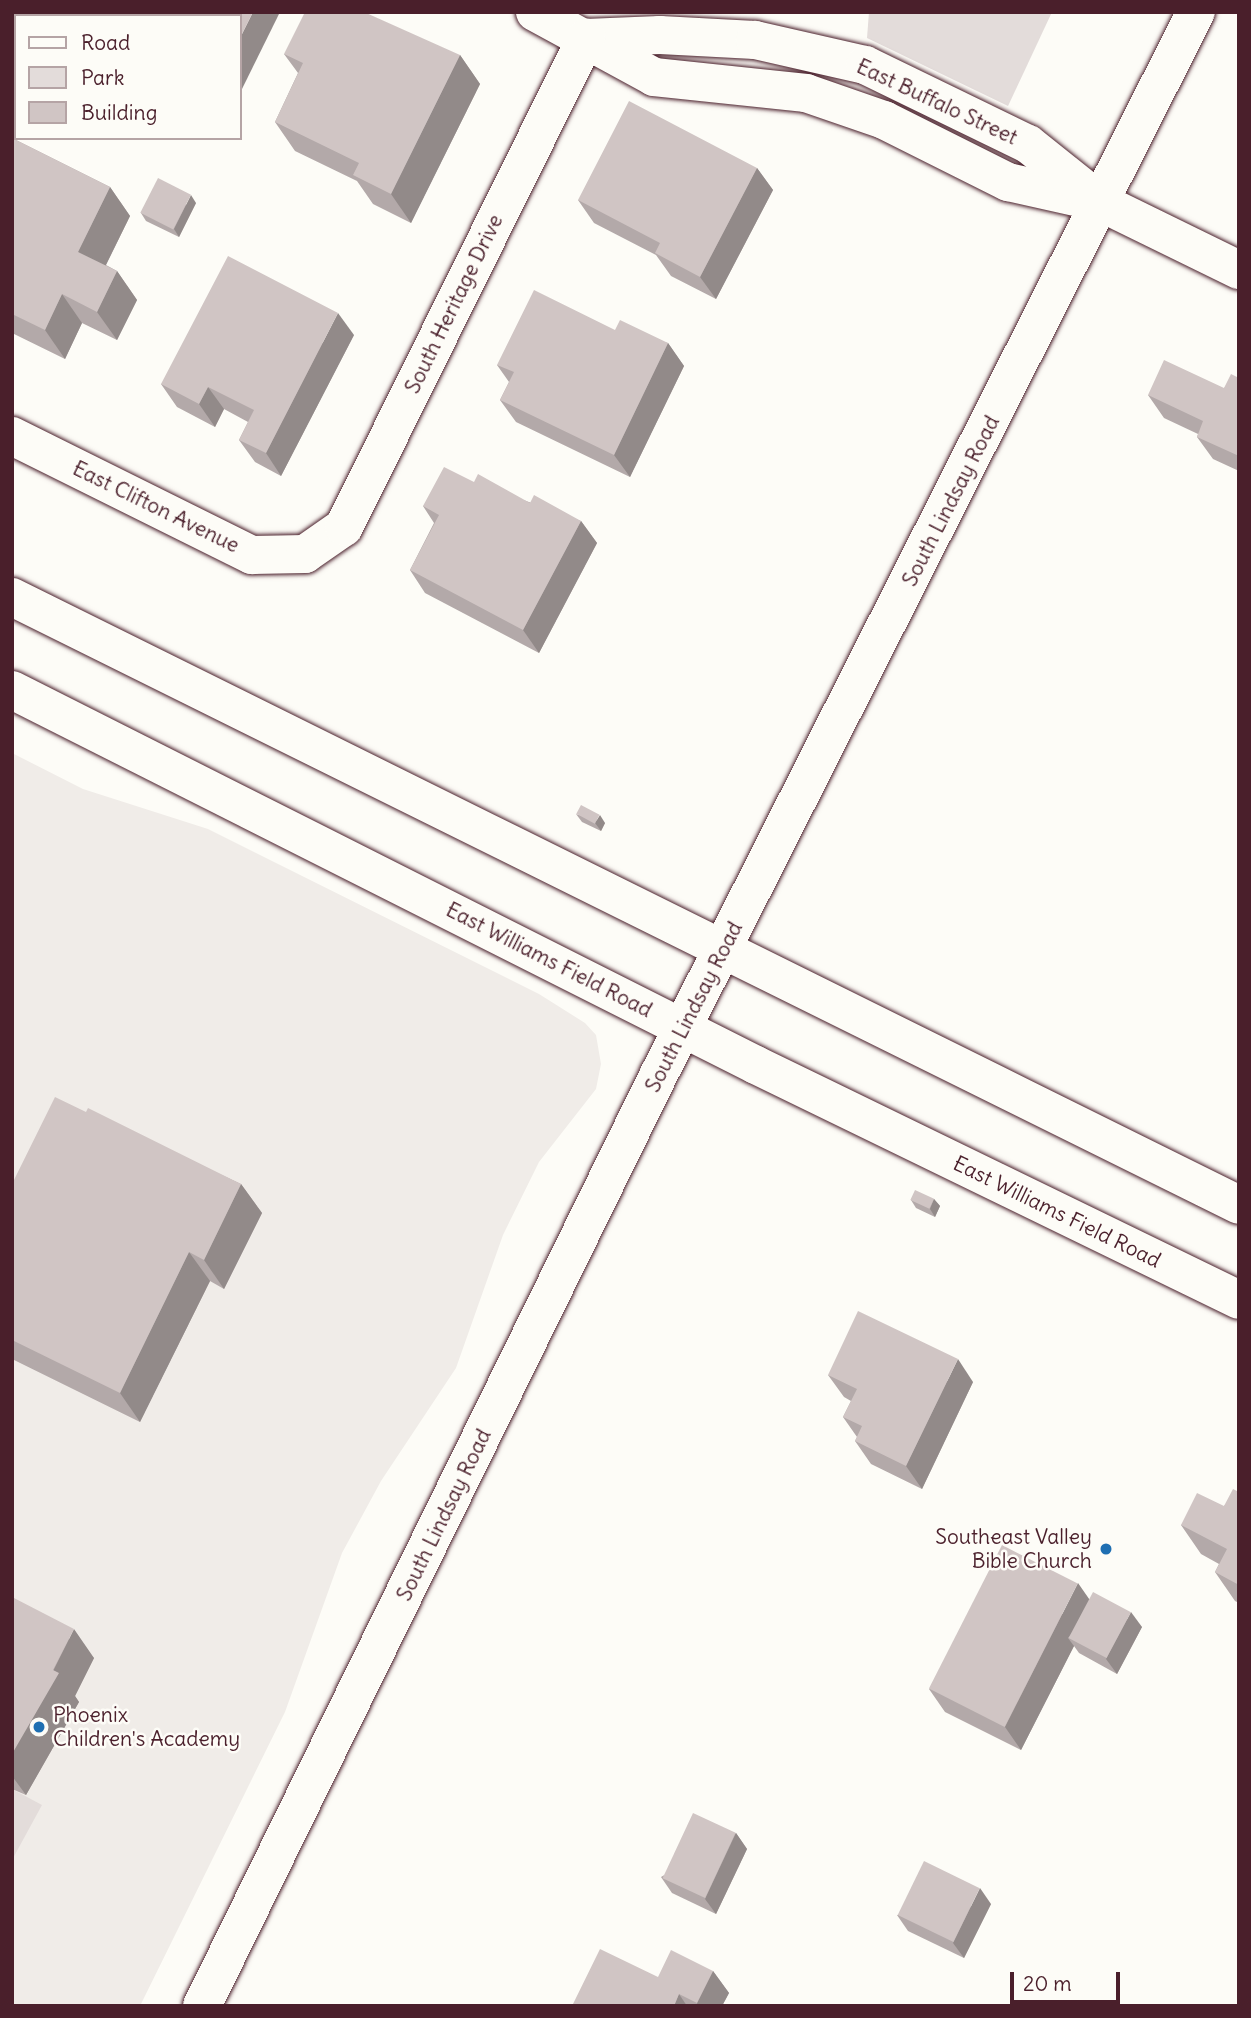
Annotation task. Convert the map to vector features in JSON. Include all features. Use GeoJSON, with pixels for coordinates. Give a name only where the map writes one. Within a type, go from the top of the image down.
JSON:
{"type":"FeatureCollection","features":[{"type":"Feature","properties":{"kind":"main road","name":"East Buffalo Street"},"geometry":{"type":"LineString","coordinates":[[535,12],[654,78],[806,93],[884,120],[1008,182],[1102,203],[1239,270]]}},
{"type":"Feature","properties":{"kind":"main road","name":"South Lindsay Road"},"geometry":{"type":"LineString","coordinates":[[202,2006],[683,1028],[1102,203],[1196,12]]}},
{"type":"Feature","properties":{"kind":"main road","name":"South Heritage Drive"},"geometry":{"type":"LineString","coordinates":[[305,554],[344,527],[586,38]]}},
{"type":"Feature","properties":{"kind":"main road","name":"East Clifton Avenue"},"geometry":{"type":"LineString","coordinates":[[12,436],[252,555],[305,554]]}},
{"type":"Feature","properties":{"kind":"main road"},"geometry":{"type":"LineString","coordinates":[[12,597],[722,953],[1239,1205]]}},
{"type":"Feature","properties":{"kind":"main road","name":"East Williams Field Road"},"geometry":{"type":"LineString","coordinates":[[12,690],[683,1028],[1239,1300]]}},
{"type":"Feature","properties":{"kind":"shaded area"},"geometry":{"type":"Polygon","coordinates":[[[12,753],[83,789],[208,829],[539,994],[585,1023],[596,1035],[601,1064],[596,1089],[539,1162],[503,1235],[456,1368],[381,1481],[342,1553],[285,1712],[140,2006],[12,2006],[12,753]]]}},
{"type":"Feature","properties":{"kind":"green space"},"geometry":{"type":"Polygon","coordinates":[[[869,12],[1052,12],[1008,106],[867,38],[869,12]]]}},
{"type":"Feature","properties":{"kind":"green space"},"geometry":{"type":"Polygon","coordinates":[[[12,1789],[42,1805],[12,1860],[12,1789]]]}},
{"type":"Feature","properties":{"kind":"building"},"geometry":{"type":"Polygon","coordinates":[[[253,12],[242,34],[242,14],[110,14],[253,12]]]}},
{"type":"Feature","properties":{"kind":"building"},"geometry":{"type":"Polygon","coordinates":[[[305,12],[364,12],[460,55],[391,194],[353,175],[359,163],[275,122],[303,63],[284,54],[305,12]]]}},
{"type":"Feature","properties":{"kind":"building"},"geometry":{"type":"Polygon","coordinates":[[[629,101],[757,168],[700,277],[655,253],[660,243],[578,200],[629,101]]]}},
{"type":"Feature","properties":{"kind":"building"},"geometry":{"type":"Polygon","coordinates":[[[12,138],[110,187],[78,252],[117,271],[97,312],[62,294],[45,330],[12,314],[12,138]]]}},
{"type":"Feature","properties":{"kind":"building"},"geometry":{"type":"Polygon","coordinates":[[[158,178],[191,195],[173,230],[140,213],[158,178]]]}},
{"type":"Feature","properties":{"kind":"building"},"geometry":{"type":"Polygon","coordinates":[[[228,256],[338,313],[266,453],[239,440],[254,410],[208,387],[199,404],[161,384],[228,256]]]}},
{"type":"Feature","properties":{"kind":"building"},"geometry":{"type":"Polygon","coordinates":[[[534,290],[615,330],[620,320],[668,343],[614,455],[500,400],[514,372],[497,365],[534,290]]]}},
{"type":"Feature","properties":{"kind":"building"},"geometry":{"type":"Polygon","coordinates":[[[1164,360],[1224,388],[1231,374],[1239,378],[1239,456],[1197,437],[1203,421],[1148,395],[1164,360]]]}},
{"type":"Feature","properties":{"kind":"building"},"geometry":{"type":"Polygon","coordinates":[[[444,467],[474,482],[478,474],[530,503],[534,495],[581,521],[523,630],[410,570],[439,515],[423,506],[444,467]]]}},
{"type":"Feature","properties":{"kind":"building"},"geometry":{"type":"Polygon","coordinates":[[[581,805],[600,815],[595,824],[576,814],[581,805]]]}},
{"type":"Feature","properties":{"kind":"building"},"geometry":{"type":"Polygon","coordinates":[[[55,1097],[86,1112],[88,1108],[241,1184],[204,1260],[189,1252],[120,1393],[12,1340],[12,1184],[55,1097]]]}},
{"type":"Feature","properties":{"kind":"building"},"geometry":{"type":"Polygon","coordinates":[[[915,1190],[934,1199],[929,1209],[910,1200],[915,1190]]]}},
{"type":"Feature","properties":{"kind":"building"},"geometry":{"type":"Polygon","coordinates":[[[858,1311],[958,1359],[906,1466],[855,1441],[862,1426],[843,1417],[857,1389],[828,1375],[858,1311]]]}},
{"type":"Feature","properties":{"kind":"building"},"geometry":{"type":"Polygon","coordinates":[[[1233,1489],[1239,1492],[1239,1585],[1215,1572],[1227,1549],[1181,1525],[1197,1493],[1224,1506],[1233,1489]]]}},
{"type":"Feature","properties":{"kind":"building"},"geometry":{"type":"Polygon","coordinates":[[[1002,1545],[1078,1584],[1005,1727],[929,1688],[1002,1545]]]}},
{"type":"Feature","properties":{"kind":"building"},"geometry":{"type":"Polygon","coordinates":[[[1093,1592],[1131,1612],[1107,1658],[1069,1638],[1093,1592]]]}},
{"type":"Feature","properties":{"kind":"building"},"geometry":{"type":"Polygon","coordinates":[[[12,1597],[74,1629],[53,1670],[59,1673],[12,1754],[12,1597]]]}},
{"type":"Feature","properties":{"kind":"building"},"geometry":{"type":"Polygon","coordinates":[[[693,1813],[736,1833],[705,1898],[663,1878],[693,1813]]]}},
{"type":"Feature","properties":{"kind":"building"},"geometry":{"type":"Polygon","coordinates":[[[924,1861],[980,1888],[953,1942],[898,1915],[924,1861]]]}},
{"type":"Feature","properties":{"kind":"building"},"geometry":{"type":"Polygon","coordinates":[[[600,1949],[658,1977],[671,1950],[713,1971],[697,2003],[679,1994],[674,2006],[572,2006],[600,1949]]]}},
{"type":"Feature","properties":{"kind":"place","name":"Southeast Valley Bible Church"},"geometry":{"type":"Point","coordinates":[1106,1549]}},
{"type":"Feature","properties":{"kind":"place","name":"Phoenix Children's Academy"},"geometry":{"type":"Point","coordinates":[39,1727]}}]}
